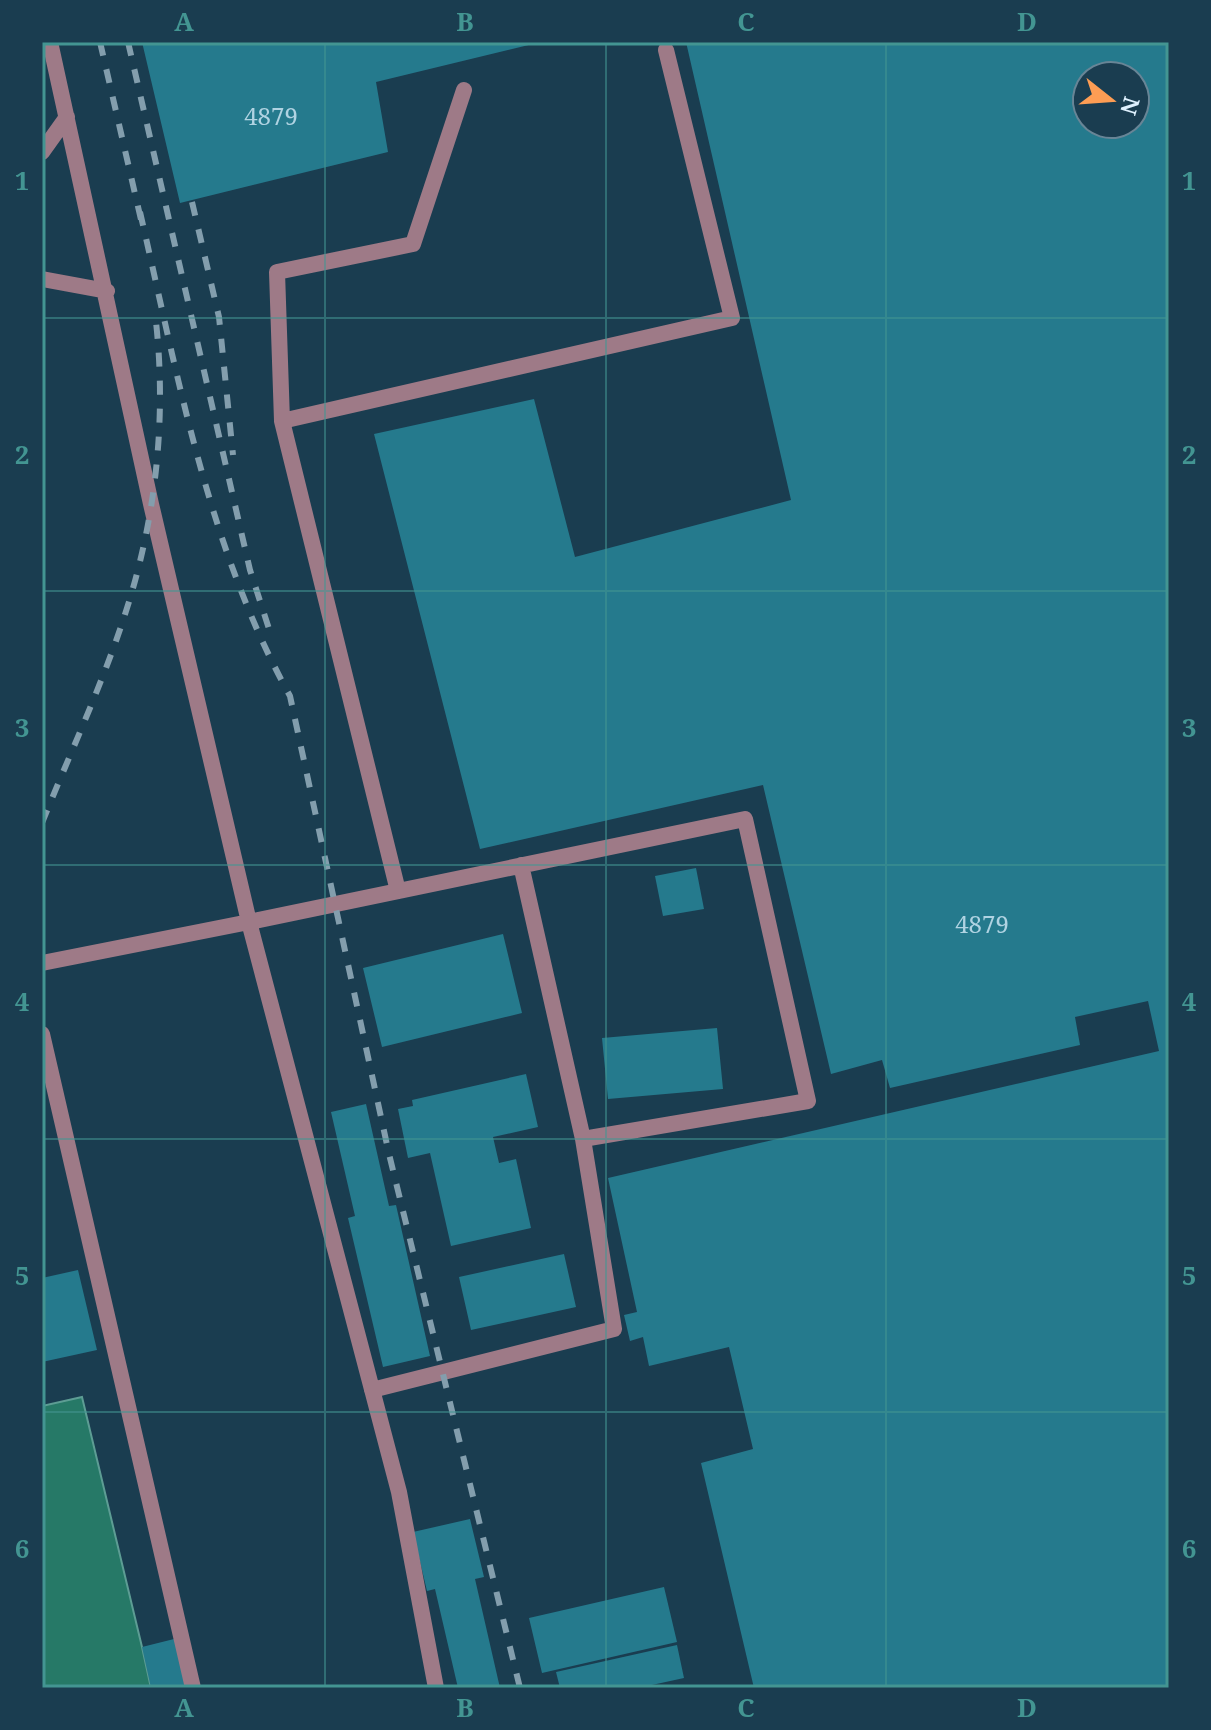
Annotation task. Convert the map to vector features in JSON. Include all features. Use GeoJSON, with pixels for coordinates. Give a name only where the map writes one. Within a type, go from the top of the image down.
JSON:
{"type":"FeatureCollection","features":[{"type":"Feature","properties":{"kind":"lane"},"geometry":{"type":"LineString","coordinates":[[50,42],[107,291],[151,504],[249,922],[399,1492],[436,1688]]}},
{"type":"Feature","properties":{"kind":"lane"},"geometry":{"type":"LineString","coordinates":[[282,421],[732,318],[666,50]]}},
{"type":"Feature","properties":{"kind":"lane"},"geometry":{"type":"LineString","coordinates":[[398,891],[282,421],[277,272],[413,244],[464,90]]}},
{"type":"Feature","properties":{"kind":"lane"},"geometry":{"type":"LineString","coordinates":[[42,152],[67,117]]}},
{"type":"Feature","properties":{"kind":"lane"},"geometry":{"type":"LineString","coordinates":[[42,279],[107,291]]}},
{"type":"Feature","properties":{"kind":"lane"},"geometry":{"type":"LineString","coordinates":[[42,963],[745,819],[808,1101],[583,1139]]}},
{"type":"Feature","properties":{"kind":"lane"},"geometry":{"type":"LineString","coordinates":[[372,1390],[614,1329],[583,1139],[521,865]]}},
{"type":"Feature","properties":{"kind":"lane"},"geometry":{"type":"LineString","coordinates":[[42,1034],[193,1688]]}},
{"type":"Feature","properties":{"kind":"shaded area"},"geometry":{"type":"Polygon","coordinates":[[[82,1397],[151,1688],[42,1688],[42,1406],[82,1397]]]}},
{"type":"Feature","properties":{"kind":"building"},"geometry":{"type":"Polygon","coordinates":[[[142,42],[537,43],[376,82],[388,152],[180,203],[142,42]]]}},
{"type":"Feature","properties":{"kind":"building"},"geometry":{"type":"Polygon","coordinates":[[[686,42],[1169,42],[1169,1688],[754,1688],[701,1463],[753,1449],[729,1347],[649,1366],[643,1337],[630,1341],[624,1315],[637,1312],[608,1178],[1159,1051],[1148,1001],[1075,1017],[1080,1045],[890,1088],[882,1060],[831,1074],[763,785],[480,849],[374,434],[534,399],[575,557],[791,500],[686,42]]]}},
{"type":"Feature","properties":{"kind":"building"},"geometry":{"type":"Polygon","coordinates":[[[696,868],[704,909],[663,916],[655,876],[696,868]]]}},
{"type":"Feature","properties":{"kind":"building"},"geometry":{"type":"Polygon","coordinates":[[[503,934],[522,1013],[382,1047],[363,968],[503,934]]]}},
{"type":"Feature","properties":{"kind":"building"},"geometry":{"type":"Polygon","coordinates":[[[717,1028],[723,1089],[608,1099],[602,1038],[717,1028]]]}},
{"type":"Feature","properties":{"kind":"building"},"geometry":{"type":"Polygon","coordinates":[[[526,1074],[538,1127],[493,1137],[499,1163],[516,1159],[531,1228],[451,1246],[430,1153],[408,1158],[398,1109],[413,1106],[412,1100],[526,1074]]]}},
{"type":"Feature","properties":{"kind":"building"},"geometry":{"type":"Polygon","coordinates":[[[366,1104],[389,1206],[396,1205],[430,1356],[383,1367],[348,1218],[355,1216],[331,1112],[366,1104]]]}},
{"type":"Feature","properties":{"kind":"building"},"geometry":{"type":"Polygon","coordinates":[[[564,1254],[576,1307],[471,1330],[459,1277],[564,1254]]]}},
{"type":"Feature","properties":{"kind":"building"},"geometry":{"type":"Polygon","coordinates":[[[78,1270],[97,1350],[42,1362],[42,1278],[78,1270]]]}},
{"type":"Feature","properties":{"kind":"building"},"geometry":{"type":"Polygon","coordinates":[[[470,1519],[484,1577],[475,1579],[500,1688],[458,1688],[435,1589],[427,1591],[413,1532],[470,1519]]]}},
{"type":"Feature","properties":{"kind":"building"},"geometry":{"type":"Polygon","coordinates":[[[664,1587],[677,1642],[542,1673],[529,1618],[664,1587]]]}},
{"type":"Feature","properties":{"kind":"building"},"geometry":{"type":"Polygon","coordinates":[[[178,1638],[189,1688],[151,1688],[142,1647],[178,1638]]]}},
{"type":"Feature","properties":{"kind":"building"},"geometry":{"type":"Polygon","coordinates":[[[677,1645],[684,1678],[638,1688],[560,1688],[556,1672],[677,1645]]]}},
{"type":"Feature","properties":{"kind":"railway"},"geometry":{"type":"LineString","coordinates":[[100,42],[142,224]]}},
{"type":"Feature","properties":{"kind":"railway"},"geometry":{"type":"LineString","coordinates":[[128,42],[250,570],[270,632]]}},
{"type":"Feature","properties":{"kind":"railway"},"geometry":{"type":"LineString","coordinates":[[192,202],[219,317],[233,455]]}},
{"type":"Feature","properties":{"kind":"railway"},"geometry":{"type":"LineString","coordinates":[[140,212],[198,460],[237,581],[290,696],[389,1154],[520,1688]]}},
{"type":"Feature","properties":{"kind":"railway"},"geometry":{"type":"LineString","coordinates":[[42,823],[112,653],[140,562],[157,460],[160,391],[156,322]]}}]}
